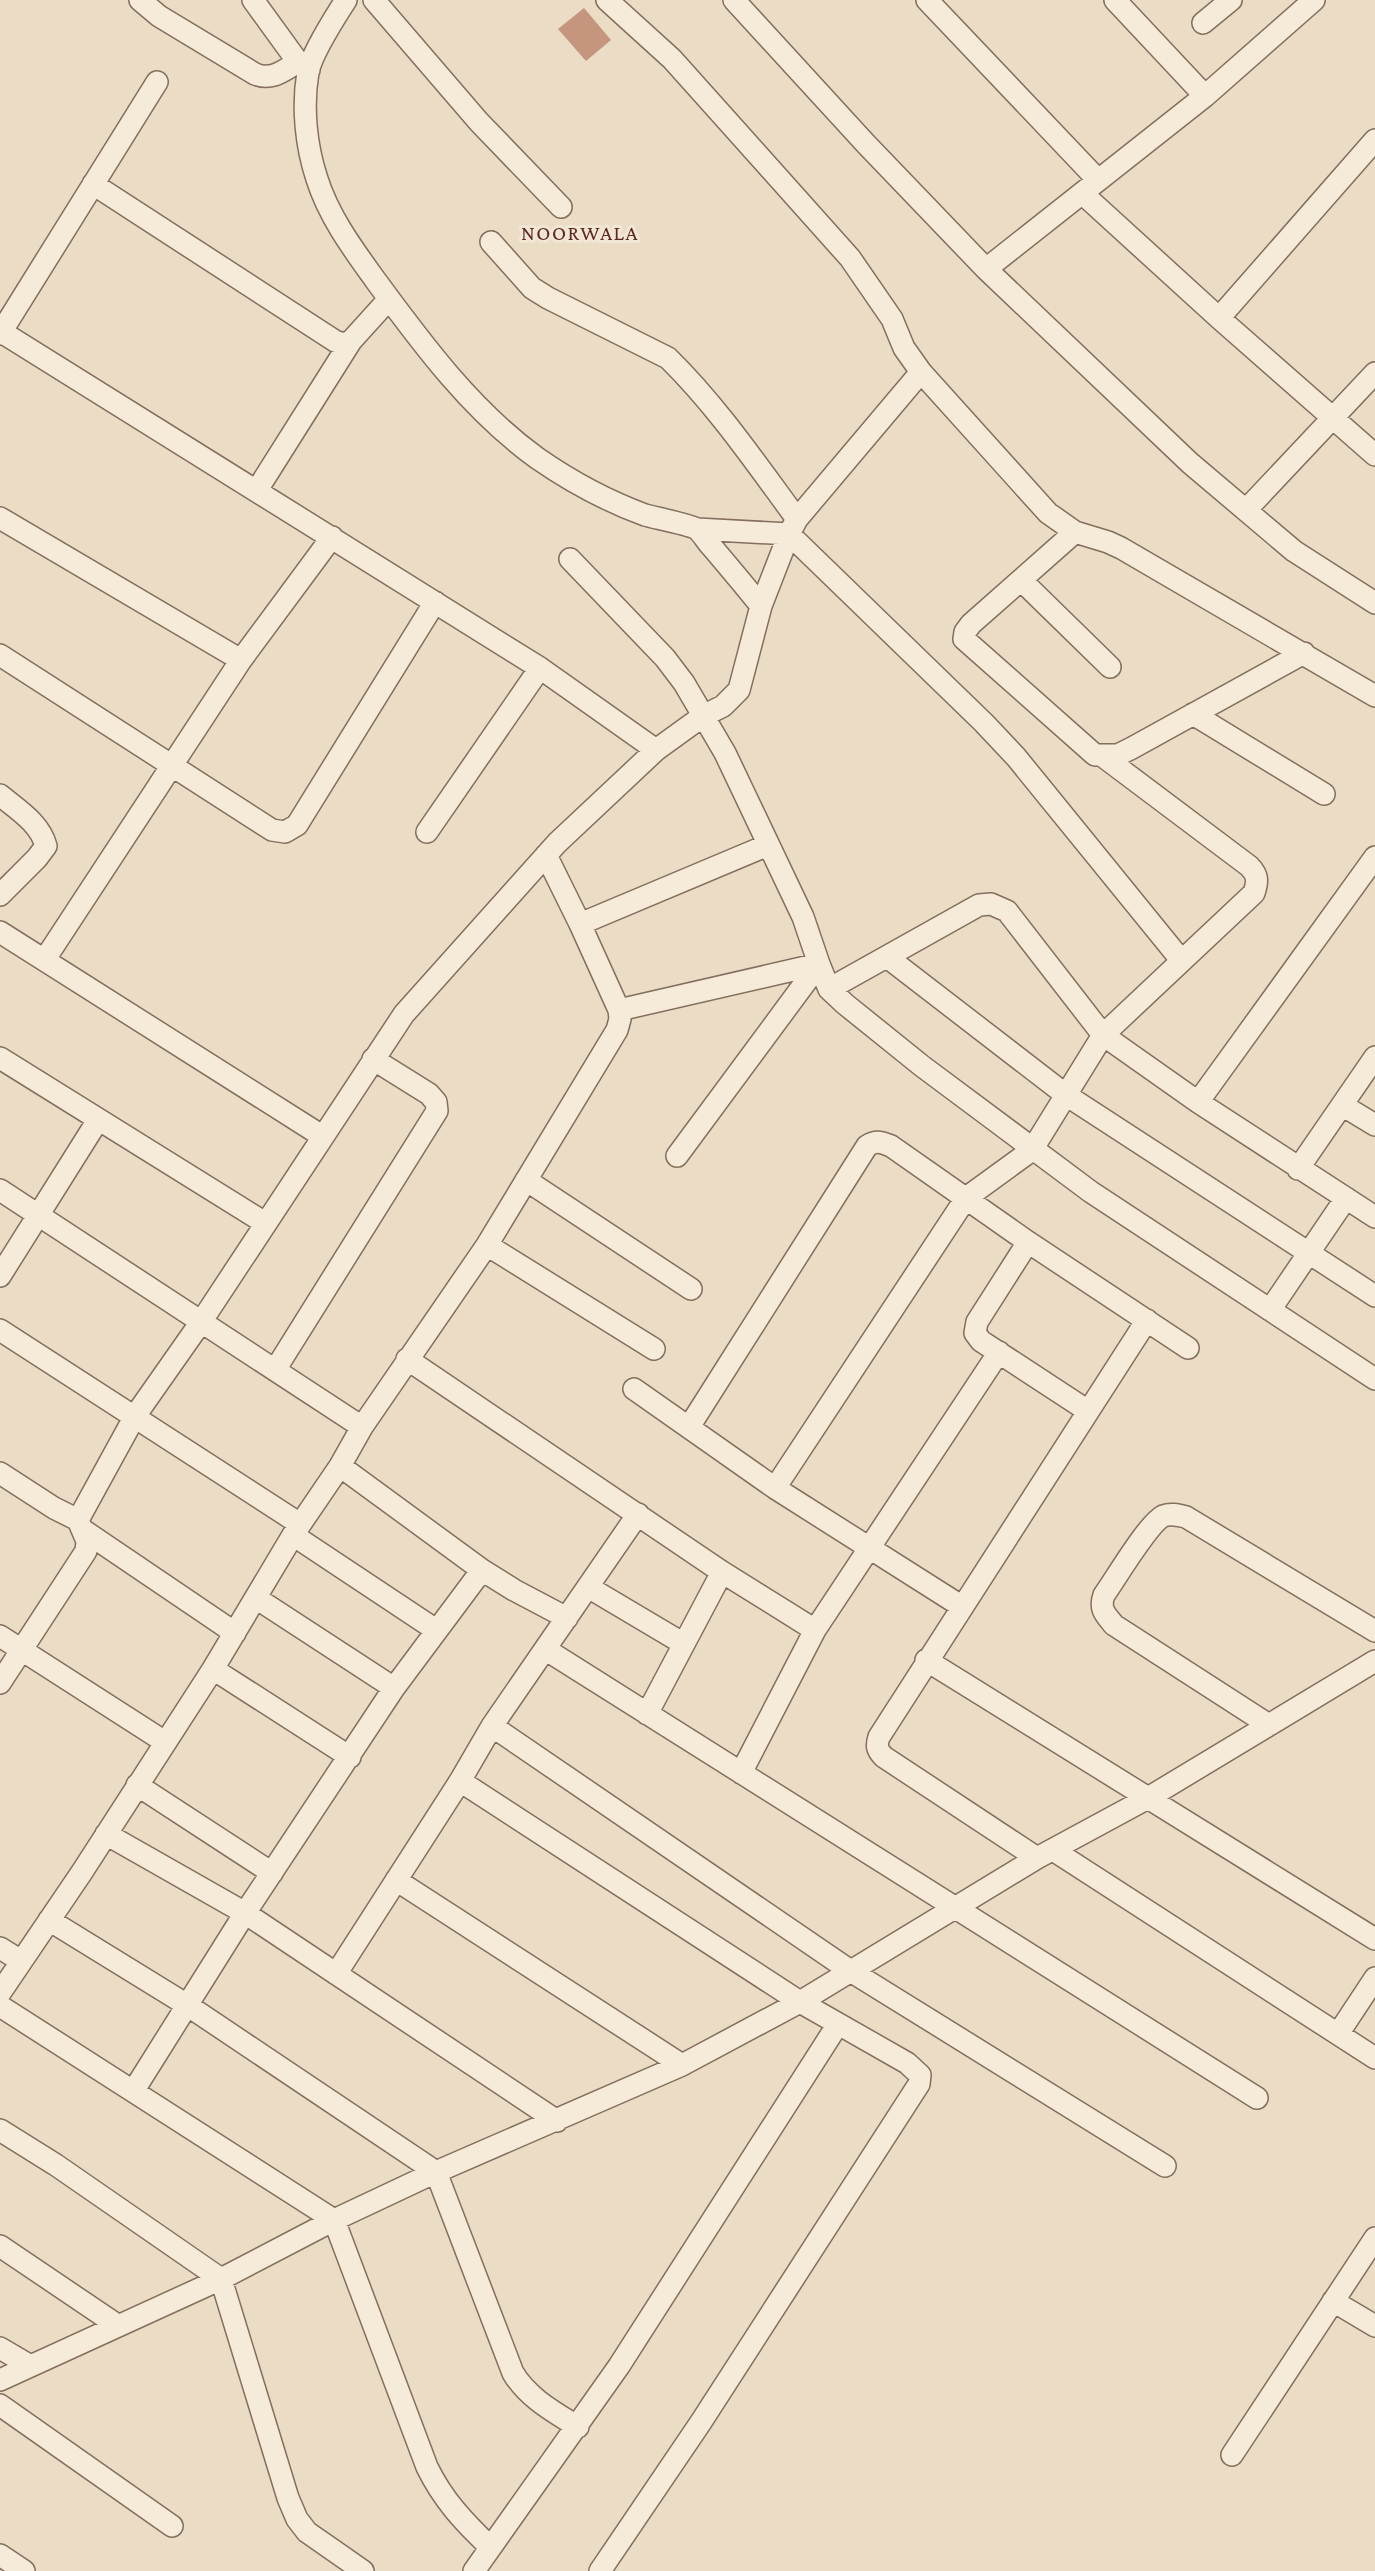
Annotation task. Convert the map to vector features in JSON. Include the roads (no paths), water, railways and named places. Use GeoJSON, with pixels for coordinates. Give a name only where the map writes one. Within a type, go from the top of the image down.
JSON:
{"type":"FeatureCollection","features":[{"type":"Feature","properties":{"kind":"street"},"geometry":{"type":"LineString","coordinates":[[140,0],[159,16],[265,78],[303,66],[346,0]]}},
{"type":"Feature","properties":{"kind":"street"},"geometry":{"type":"LineString","coordinates":[[253,0],[303,66],[308,140],[317,179],[332,216],[389,298],[446,372],[472,401],[537,458],[621,506],[665,522],[697,529],[793,526]]}},
{"type":"Feature","properties":{"kind":"street"},"geometry":{"type":"LineString","coordinates":[[374,0],[479,122],[561,207]]}},
{"type":"Feature","properties":{"kind":"street"},"geometry":{"type":"LineString","coordinates":[[607,0],[672,59],[850,258],[892,319],[904,348],[921,372],[1048,513],[1075,532],[1121,548],[1375,696]]}},
{"type":"Feature","properties":{"kind":"street"},"geometry":{"type":"LineString","coordinates":[[734,0],[874,153],[986,269],[1190,463],[1294,551],[1375,603]]}},
{"type":"Feature","properties":{"kind":"street"},"geometry":{"type":"LineString","coordinates":[[927,0],[1090,187],[1219,318],[1333,420],[1375,454]]}},
{"type":"Feature","properties":{"kind":"street"},"geometry":{"type":"LineString","coordinates":[[1115,0],[1205,96]]}},
{"type":"Feature","properties":{"kind":"street"},"geometry":{"type":"LineString","coordinates":[[1203,23],[1231,0]]}},
{"type":"Feature","properties":{"kind":"street"},"geometry":{"type":"LineString","coordinates":[[986,269],[1205,96],[1314,0]]}},
{"type":"Feature","properties":{"kind":"street"},"geometry":{"type":"LineString","coordinates":[[157,82],[0,332],[540,668],[657,750]]}},
{"type":"Feature","properties":{"kind":"street"},"geometry":{"type":"LineString","coordinates":[[1219,318],[1375,140]]}},
{"type":"Feature","properties":{"kind":"street"},"geometry":{"type":"LineString","coordinates":[[93,184],[335,341],[343,344],[351,341]]}},
{"type":"Feature","properties":{"kind":"street"},"geometry":{"type":"LineString","coordinates":[[491,242],[532,288],[669,358],[719,418],[793,526],[1016,757],[1181,960]]}},
{"type":"Feature","properties":{"kind":"street"},"geometry":{"type":"LineString","coordinates":[[257,490],[351,341],[389,298]]}},
{"type":"Feature","properties":{"kind":"street"},"geometry":{"type":"LineString","coordinates":[[80,1525],[135,1416],[201,1322],[404,1014],[546,855],[657,750],[703,716],[723,706],[739,690],[761,606],[793,526],[921,372]]}},
{"type":"Feature","properties":{"kind":"street"},"geometry":{"type":"LineString","coordinates":[[1246,510],[1375,373]]}},
{"type":"Feature","properties":{"kind":"street"},"geometry":{"type":"LineString","coordinates":[[0,518],[241,660]]}},
{"type":"Feature","properties":{"kind":"street"},"geometry":{"type":"LineString","coordinates":[[697,529],[761,606]]}},
{"type":"Feature","properties":{"kind":"street"},"geometry":{"type":"LineString","coordinates":[[1075,532],[971,624],[965,632],[964,639],[1095,755],[1104,757],[1118,755],[1304,653]]}},
{"type":"Feature","properties":{"kind":"street"},"geometry":{"type":"LineString","coordinates":[[45,959],[241,660],[332,537]]}},
{"type":"Feature","properties":{"kind":"street"},"geometry":{"type":"LineString","coordinates":[[570,559],[665,658],[703,716],[725,753],[811,936],[829,989],[922,1066],[1032,1150],[1091,1192],[1375,1379]]}},
{"type":"Feature","properties":{"kind":"street"},"geometry":{"type":"LineString","coordinates":[[1021,580],[1110,667]]}},
{"type":"Feature","properties":{"kind":"street"},"geometry":{"type":"LineString","coordinates":[[0,655],[272,830],[285,832],[297,825],[435,602]]}},
{"type":"Feature","properties":{"kind":"street"},"geometry":{"type":"LineString","coordinates":[[427,832],[540,668]]}},
{"type":"Feature","properties":{"kind":"street"},"geometry":{"type":"LineString","coordinates":[[1193,714],[1324,794]]}},
{"type":"Feature","properties":{"kind":"street"},"geometry":{"type":"LineString","coordinates":[[775,1488],[966,1197],[1032,1150],[1103,1035],[1254,893],[1257,874],[1249,866],[1104,757]]}},
{"type":"Feature","properties":{"kind":"street"},"geometry":{"type":"LineString","coordinates":[[0,795],[35,824],[46,846],[0,895]]}},
{"type":"Feature","properties":{"kind":"street"},"geometry":{"type":"LineString","coordinates":[[580,924],[768,844]]}},
{"type":"Feature","properties":{"kind":"street"},"geometry":{"type":"LineString","coordinates":[[0,1994],[213,1669],[296,1530],[340,1466],[362,1427],[487,1245],[617,1030],[620,1019],[619,1010],[546,855]]}},
{"type":"Feature","properties":{"kind":"street"},"geometry":{"type":"LineString","coordinates":[[1198,1102],[1375,857]]}},
{"type":"Feature","properties":{"kind":"street"},"geometry":{"type":"LineString","coordinates":[[829,989],[979,905],[991,904],[1007,911],[1103,1035],[1198,1102],[1375,1217]]}},
{"type":"Feature","properties":{"kind":"street"},"geometry":{"type":"LineString","coordinates":[[0,932],[322,1136]]}},
{"type":"Feature","properties":{"kind":"street"},"geometry":{"type":"LineString","coordinates":[[887,957],[1066,1095],[1375,1296]]}},
{"type":"Feature","properties":{"kind":"street"},"geometry":{"type":"LineString","coordinates":[[619,1010],[819,964]]}},
{"type":"Feature","properties":{"kind":"street"},"geometry":{"type":"LineString","coordinates":[[677,1156],[819,964]]}},
{"type":"Feature","properties":{"kind":"street"},"geometry":{"type":"LineString","coordinates":[[1298,1168],[1375,1057]]}},
{"type":"Feature","properties":{"kind":"street"},"geometry":{"type":"LineString","coordinates":[[275,1370],[437,1111],[436,1102],[429,1094],[373,1059]]}},
{"type":"Feature","properties":{"kind":"street"},"geometry":{"type":"LineString","coordinates":[[1,1060],[265,1223]]}},
{"type":"Feature","properties":{"kind":"street"},"geometry":{"type":"LineString","coordinates":[[1342,1105],[1375,1125]]}},
{"type":"Feature","properties":{"kind":"street"},"geometry":{"type":"LineString","coordinates":[[0,1276],[99,1120]]}},
{"type":"Feature","properties":{"kind":"street"},"geometry":{"type":"LineString","coordinates":[[689,1426],[867,1146],[873,1142],[891,1146],[1028,1242],[1188,1348]]}},
{"type":"Feature","properties":{"kind":"street"},"geometry":{"type":"LineString","coordinates":[[526,1180],[691,1289]]}},
{"type":"Feature","properties":{"kind":"street"},"geometry":{"type":"LineString","coordinates":[[0,1190],[362,1427]]}},
{"type":"Feature","properties":{"kind":"street"},"geometry":{"type":"LineString","coordinates":[[1270,1311],[1346,1198]]}},
{"type":"Feature","properties":{"kind":"street"},"geometry":{"type":"LineString","coordinates":[[1028,1242],[974,1328],[975,1334],[981,1341],[1088,1411]]}},
{"type":"Feature","properties":{"kind":"street"},"geometry":{"type":"LineString","coordinates":[[487,1245],[654,1349]]}},
{"type":"Feature","properties":{"kind":"street"},"geometry":{"type":"LineString","coordinates":[[1147,1320],[926,1660],[879,1737],[878,1751],[1375,2058]]}},
{"type":"Feature","properties":{"kind":"street"},"geometry":{"type":"LineString","coordinates":[[0,1329],[135,1416],[436,1629]]}},
{"type":"Feature","properties":{"kind":"street"},"geometry":{"type":"LineString","coordinates":[[741,1773],[815,1630],[999,1352]]}},
{"type":"Feature","properties":{"kind":"street"},"geometry":{"type":"LineString","coordinates":[[408,1359],[722,1572],[815,1630]]}},
{"type":"Feature","properties":{"kind":"street"},"geometry":{"type":"LineString","coordinates":[[634,1389],[775,1488],[961,1606]]}},
{"type":"Feature","properties":{"kind":"street"},"geometry":{"type":"LineString","coordinates":[[340,1466],[482,1570],[567,1618]]}},
{"type":"Feature","properties":{"kind":"street"},"geometry":{"type":"LineString","coordinates":[[1,1476],[80,1525],[235,1633]]}},
{"type":"Feature","properties":{"kind":"street"},"geometry":{"type":"LineString","coordinates":[[336,1974],[460,1781],[492,1726],[638,1514]]}},
{"type":"Feature","properties":{"kind":"street"},"geometry":{"type":"LineString","coordinates":[[1269,1725],[1114,1625],[1104,1614],[1101,1605],[1104,1595],[1152,1526],[1163,1516],[1175,1514],[1186,1517],[1375,1631]]}},
{"type":"Feature","properties":{"kind":"street"},"geometry":{"type":"LineString","coordinates":[[0,1683],[86,1551],[87,1540],[80,1525]]}},
{"type":"Feature","properties":{"kind":"street"},"geometry":{"type":"LineString","coordinates":[[134,2090],[245,1913],[394,1688],[482,1570]]}},
{"type":"Feature","properties":{"kind":"street"},"geometry":{"type":"LineString","coordinates":[[647,1714],[722,1572]]}},
{"type":"Feature","properties":{"kind":"street"},"geometry":{"type":"LineString","coordinates":[[588,1587],[684,1644]]}},
{"type":"Feature","properties":{"kind":"street"},"geometry":{"type":"LineString","coordinates":[[256,1598],[394,1688]]}},
{"type":"Feature","properties":{"kind":"street"},"geometry":{"type":"LineString","coordinates":[[0,1636],[165,1742]]}},
{"type":"Feature","properties":{"kind":"street"},"geometry":{"type":"LineString","coordinates":[[545,1649],[1257,2098]]}},
{"type":"Feature","properties":{"kind":"street"},"geometry":{"type":"LineString","coordinates":[[926,1660],[1375,1939]]}},
{"type":"Feature","properties":{"kind":"street"},"geometry":{"type":"LineString","coordinates":[[0,2380],[117,2325],[221,2280],[334,2220],[436,2172],[682,2065],[800,2002],[955,1906],[1148,1798],[1375,1661]]}},
{"type":"Feature","properties":{"kind":"street"},"geometry":{"type":"LineString","coordinates":[[213,1669],[350,1757]]}},
{"type":"Feature","properties":{"kind":"street"},"geometry":{"type":"LineString","coordinates":[[492,1726],[849,1970],[1165,2166]]}},
{"type":"Feature","properties":{"kind":"street"},"geometry":{"type":"LineString","coordinates":[[460,1781],[800,2002],[908,2063],[920,2075],[919,2084],[701,2422],[600,2571]]}},
{"type":"Feature","properties":{"kind":"street"},"geometry":{"type":"LineString","coordinates":[[137,1785],[272,1873]]}},
{"type":"Feature","properties":{"kind":"street"},"geometry":{"type":"LineString","coordinates":[[106,1834],[245,1913],[557,2121]]}},
{"type":"Feature","properties":{"kind":"street"},"geometry":{"type":"LineString","coordinates":[[396,1880],[682,2065]]}},
{"type":"Feature","properties":{"kind":"street"},"geometry":{"type":"LineString","coordinates":[[49,1920],[187,2005],[436,2172],[513,2373],[521,2386],[533,2397],[578,2427]]}},
{"type":"Feature","properties":{"kind":"street"},"geometry":{"type":"LineString","coordinates":[[0,1948],[21,1961]]}},
{"type":"Feature","properties":{"kind":"street"},"geometry":{"type":"LineString","coordinates":[[1338,2034],[1375,1978]]}},
{"type":"Feature","properties":{"kind":"street"},"geometry":{"type":"LineString","coordinates":[[0,2006],[334,2220],[427,2468],[439,2492],[457,2515],[490,2547]]}},
{"type":"Feature","properties":{"kind":"street"},"geometry":{"type":"LineString","coordinates":[[474,2571],[578,2427],[838,2024]]}},
{"type":"Feature","properties":{"kind":"street"},"geometry":{"type":"LineString","coordinates":[[0,2130],[88,2187],[221,2280],[288,2498],[297,2519],[307,2532],[363,2571]]}},
{"type":"Feature","properties":{"kind":"street"},"geometry":{"type":"LineString","coordinates":[[1232,2455],[1374,2242]]}},
{"type":"Feature","properties":{"kind":"street"},"geometry":{"type":"LineString","coordinates":[[0,2246],[117,2325]]}},
{"type":"Feature","properties":{"kind":"street"},"geometry":{"type":"LineString","coordinates":[[1333,2301],[1375,2326]]}},
{"type":"Feature","properties":{"kind":"street"},"geometry":{"type":"LineString","coordinates":[[0,2348],[29,2365]]}},
{"type":"Feature","properties":{"kind":"street"},"geometry":{"type":"LineString","coordinates":[[0,2405],[172,2526]]}},
{"type":"Feature","properties":{"kind":"street"},"geometry":{"type":"LineString","coordinates":[[0,2555],[24,2571]]}},
{"type":"Feature","properties":{"kind":"district","name":"NOORWALA"},"geometry":{"type":"Point","coordinates":[580,233]}}]}
